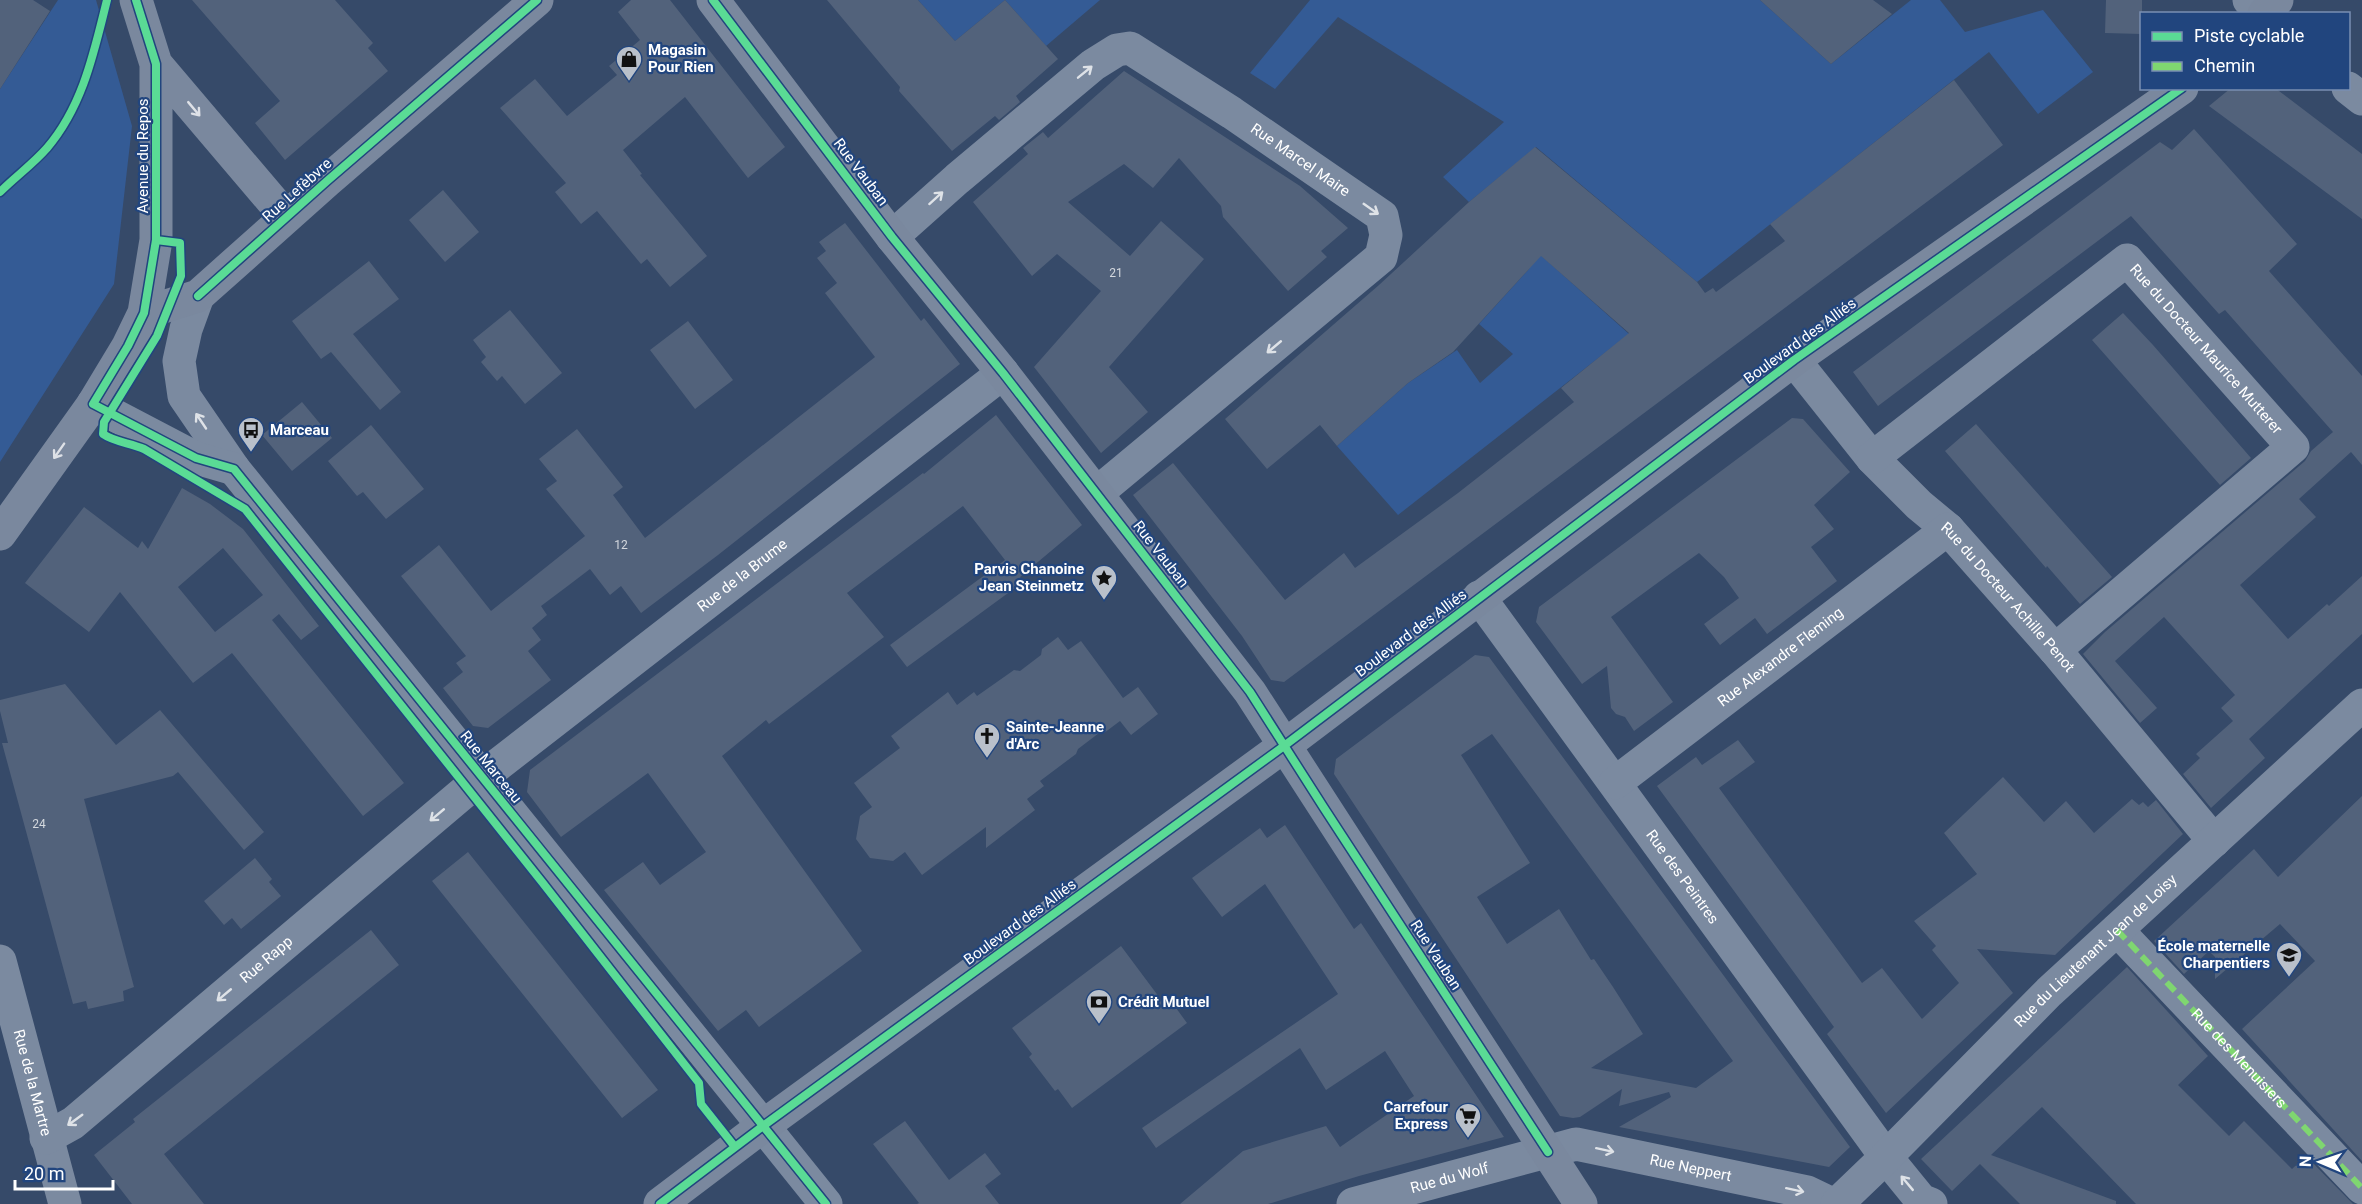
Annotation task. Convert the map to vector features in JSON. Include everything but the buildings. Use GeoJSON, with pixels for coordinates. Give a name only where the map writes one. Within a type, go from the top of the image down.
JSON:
{"type":"FeatureCollection","features":[{"type":"Feature","properties":{"kind":"main road","name":"Avenue du Repos"},"geometry":{"type":"LineString","coordinates":[[136,0],[156,64],[156,240],[144,313]]}},
{"type":"Feature","properties":{"kind":"main road","name":"Rue Lefèbvre"},"geometry":{"type":"LineString","coordinates":[[144,313],[198,296],[537,0]]}},
{"type":"Feature","properties":{"kind":"main road","name":"Rue Vauban"},"geometry":{"type":"LineString","coordinates":[[713,0],[892,237],[1003,373],[1250,692],[1581,1204]]}},
{"type":"Feature","properties":{"kind":"main road"},"geometry":{"type":"LineString","coordinates":[[2266,12],[2277,0]]}},
{"type":"Feature","properties":{"kind":"main road","name":"Avenue du Repos"},"geometry":{"type":"LineString","coordinates":[[156,64],[286,217]]}},
{"type":"Feature","properties":{"kind":"main road","name":"Boulevard des Alliés"},"geometry":{"type":"LineString","coordinates":[[660,1204],[763,1126],[1284,746],[1794,360],[2179,90]]}},
{"type":"Feature","properties":{"kind":"main road"},"geometry":{"type":"LineString","coordinates":[[0,534],[93,404],[128,346],[144,313]]}},
{"type":"Feature","properties":{"kind":"street"},"geometry":{"type":"LineString","coordinates":[[2249,0],[2264,12]]}},
{"type":"Feature","properties":{"kind":"street","name":"Rue Marcel Maire"},"geometry":{"type":"LineString","coordinates":[[892,237],[965,172],[1093,65],[1117,50],[1130,48],[1232,113],[1382,216],[1386,235],[1382,257],[1097,493]]}},
{"type":"Feature","properties":{"kind":"street"},"geometry":{"type":"LineString","coordinates":[[2350,90],[2362,99]]}},
{"type":"Feature","properties":{"kind":"street","name":"Rue du Docteur Maurice Mutterer"},"geometry":{"type":"LineString","coordinates":[[1872,458],[2127,260],[2293,447],[2055,650]]}},
{"type":"Feature","properties":{"kind":"street","name":"Rue Marceau"},"geometry":{"type":"LineString","coordinates":[[198,296],[186,329],[179,361],[184,396],[234,469],[826,1204]]}},
{"type":"Feature","properties":{"kind":"street","name":"Rue du Docteur Achille Penot"},"geometry":{"type":"LineString","coordinates":[[1794,360],[1872,458],[1919,505],[1948,529],[2055,650],[2214,841]]}},
{"type":"Feature","properties":{"kind":"street","name":"Rue de la Brume"},"geometry":{"type":"LineString","coordinates":[[482,777],[1003,373]]}},
{"type":"Feature","properties":{"kind":"street"},"geometry":{"type":"LineString","coordinates":[[93,404],[196,458],[234,469]]}},
{"type":"Feature","properties":{"kind":"street","name":"Rue Alexandre Fleming"},"geometry":{"type":"LineString","coordinates":[[1615,783],[1948,529]]}},
{"type":"Feature","properties":{"kind":"street","name":"Rue des Peintres"},"geometry":{"type":"LineString","coordinates":[[1479,597],[1886,1157]]}},
{"type":"Feature","properties":{"kind":"street","name":"Rue du Lieutenant Jean de Loisy"},"geometry":{"type":"LineString","coordinates":[[1837,1204],[2049,992],[2362,705]]}},
{"type":"Feature","properties":{"kind":"street","name":"Rue Rapp"},"geometry":{"type":"LineString","coordinates":[[46,1138],[73,1123],[482,777]]}},
{"type":"Feature","properties":{"kind":"street","name":"Rue des Menuisiers"},"geometry":{"type":"LineString","coordinates":[[2117,930],[2362,1188]]}},
{"type":"Feature","properties":{"kind":"street","name":"Rue de la Martre"},"geometry":{"type":"LineString","coordinates":[[0,961],[65,1204]]}},
{"type":"Feature","properties":{"kind":"street","name":"Rue Neppert"},"geometry":{"type":"LineString","coordinates":[[1548,1152],[1576,1144],[1807,1192],[1832,1204]]}},
{"type":"Feature","properties":{"kind":"street","name":"Rue du Wolf"},"geometry":{"type":"LineString","coordinates":[[1353,1204],[1548,1152]]}},
{"type":"Feature","properties":{"kind":"street"},"geometry":{"type":"LineString","coordinates":[[1886,1157],[1922,1200],[1931,1204]]}},
{"type":"Feature","properties":{"kind":"shaded area"},"geometry":{"type":"Polygon","coordinates":[[[58,0],[96,0],[132,126],[114,284],[0,462],[0,89],[58,0]]]}},
{"type":"Feature","properties":{"kind":"shaded area"},"geometry":{"type":"Polygon","coordinates":[[[918,0],[1005,0],[955,41],[918,0]]]}},
{"type":"Feature","properties":{"kind":"shaded area"},"geometry":{"type":"Polygon","coordinates":[[[1005,0],[1100,0],[1046,46],[1005,0]]]}},
{"type":"Feature","properties":{"kind":"shaded area"},"geometry":{"type":"Polygon","coordinates":[[[1310,0],[1760,0],[1831,64],[1911,0],[1940,0],[1965,32],[2043,10],[2093,72],[2038,114],[1989,52],[1697,282],[1536,147],[1469,202],[1443,177],[1504,122],[1338,17],[1275,89],[1250,73],[1310,0]]]}},
{"type":"Feature","properties":{"kind":"shaded area"},"geometry":{"type":"Polygon","coordinates":[[[1536,251],[1629,334],[1398,515],[1337,446],[1408,383],[1457,350],[1480,383],[1513,354],[1479,324],[1529,269],[1536,251]]]}},
{"type":"Feature","properties":{"kind":"marked path"},"geometry":{"type":"LineString","coordinates":[[2117,930],[2362,1188]]}},
{"type":"Feature","properties":{"kind":"cycle path"},"geometry":{"type":"LineString","coordinates":[[0,192],[47,148],[70,114],[86,78],[107,0]]}},
{"type":"Feature","properties":{"kind":"cycle path"},"geometry":{"type":"LineString","coordinates":[[136,0],[156,64],[156,240],[144,313],[128,346],[93,404],[196,458],[234,469],[826,1204]]}},
{"type":"Feature","properties":{"kind":"cycle path"},"geometry":{"type":"LineString","coordinates":[[198,296],[537,0]]}},
{"type":"Feature","properties":{"kind":"cycle path"},"geometry":{"type":"LineString","coordinates":[[713,0],[892,237],[1003,373],[1250,692],[1548,1152]]}},
{"type":"Feature","properties":{"kind":"cycle path"},"geometry":{"type":"LineString","coordinates":[[660,1204],[763,1126],[1284,746],[1794,360],[2179,90]]}},
{"type":"Feature","properties":{"kind":"cycle path"},"geometry":{"type":"LineString","coordinates":[[156,240],[180,243],[181,276],[157,336],[104,422],[103,434],[144,449],[245,509],[699,1083],[701,1104],[735,1147]]}},
{"type":"Feature","properties":{"kind":"place","name":"Magasin Pour Rien"},"geometry":{"type":"Point","coordinates":[629,82]}},
{"type":"Feature","properties":{"kind":"place","name":"Marceau"},"geometry":{"type":"Point","coordinates":[251,453]}},
{"type":"Feature","properties":{"kind":"place","name":"Parvis Chanoine Jean Steinmetz"},"geometry":{"type":"Point","coordinates":[1104,601]}},
{"type":"Feature","properties":{"kind":"place","name":"Sainte-Jeanne d'Arc"},"geometry":{"type":"Point","coordinates":[987,759]}},
{"type":"Feature","properties":{"kind":"place","name":"École maternelle Charpentiers"},"geometry":{"type":"Point","coordinates":[2289,978]}},
{"type":"Feature","properties":{"kind":"place","name":"Crédit Mutuel"},"geometry":{"type":"Point","coordinates":[1099,1025]}},
{"type":"Feature","properties":{"kind":"place","name":"Carrefour Express"},"geometry":{"type":"Point","coordinates":[1468,1139]}}]}
